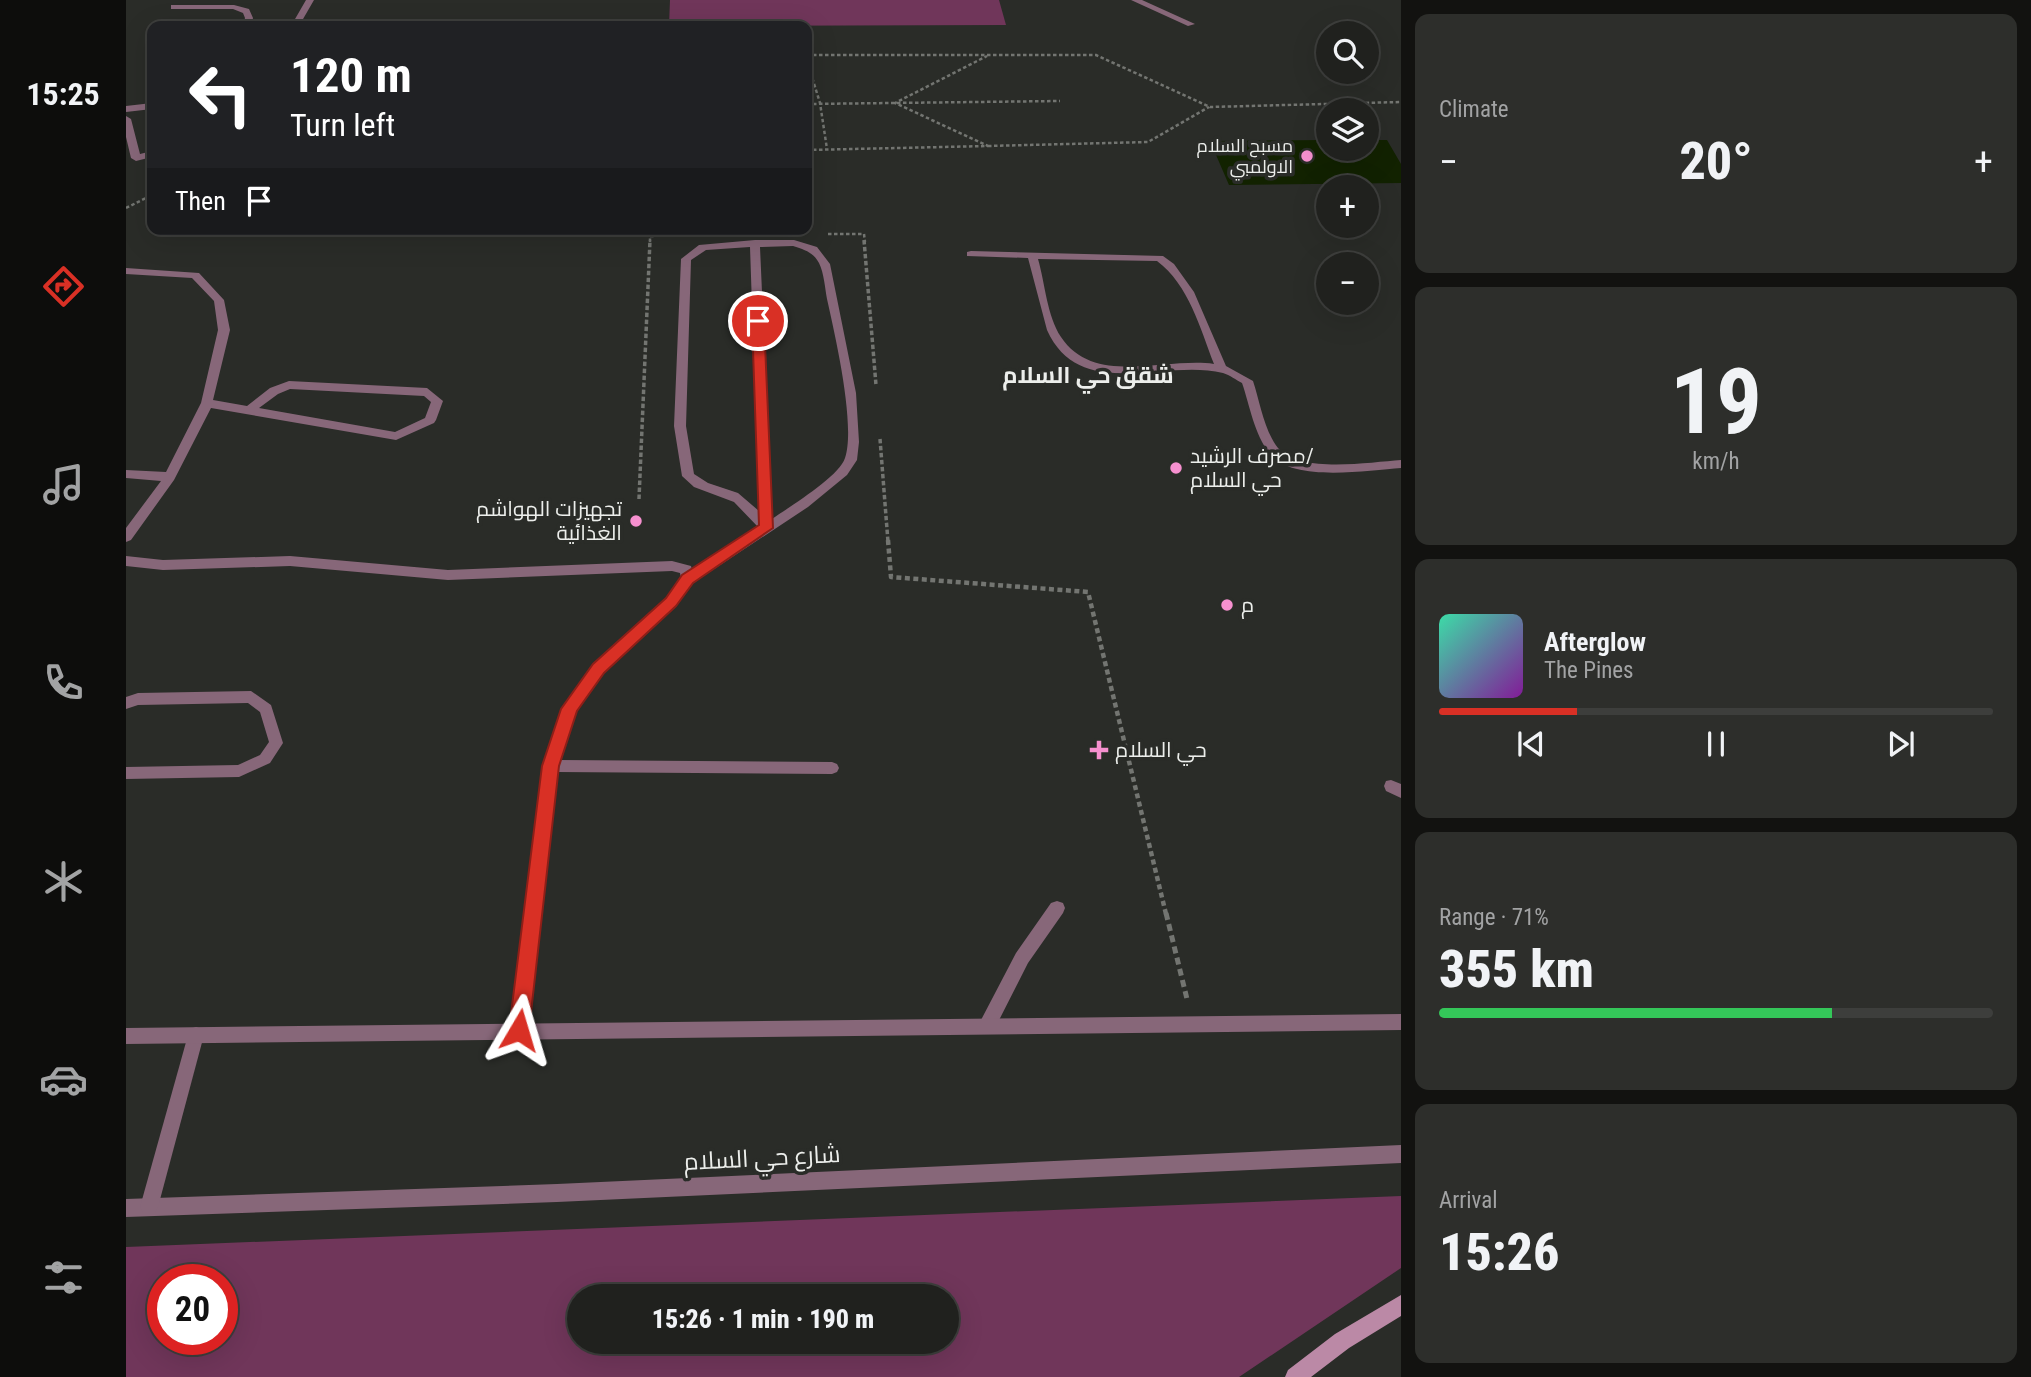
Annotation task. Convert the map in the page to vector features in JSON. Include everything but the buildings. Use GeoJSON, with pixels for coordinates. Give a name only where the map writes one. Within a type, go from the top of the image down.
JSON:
{"type":"FeatureCollection","features":[{"type":"Feature","properties":{"kind":"main road"},"geometry":{"type":"LineString","coordinates":[[1295,1377],[1342,1340],[1401,1305]]}},
{"type":"Feature","properties":{"kind":"street"},"geometry":{"type":"LineString","coordinates":[[298,21],[310,0]]}},
{"type":"Feature","properties":{"kind":"street"},"geometry":{"type":"LineString","coordinates":[[1135,0],[1191,24]]}},
{"type":"Feature","properties":{"kind":"street"},"geometry":{"type":"LineString","coordinates":[[174,7],[234,7],[246,11],[248,21]]}},
{"type":"Feature","properties":{"kind":"street"},"geometry":{"type":"LineString","coordinates":[[126,109],[147,107]]}},
{"type":"Feature","properties":{"kind":"street"},"geometry":{"type":"LineString","coordinates":[[126,119],[136,158],[147,155]]}},
{"type":"Feature","properties":{"kind":"street"},"geometry":{"type":"LineString","coordinates":[[755,243],[766,528]]}},
{"type":"Feature","properties":{"kind":"street"},"geometry":{"type":"LineString","coordinates":[[519,1030],[550,766],[569,709],[598,668],[671,602],[688,579],[766,528],[837,478],[851,462],[854,436],[847,376],[825,264],[821,256],[806,246],[794,243],[703,247],[686,259],[680,426],[688,476],[702,487],[731,495],[742,502],[766,528]]}},
{"type":"Feature","properties":{"kind":"street"},"geometry":{"type":"LineString","coordinates":[[971,254],[1159,258],[1172,265],[1183,280],[1221,368]]}},
{"type":"Feature","properties":{"kind":"street"},"geometry":{"type":"LineString","coordinates":[[1032,254],[1056,338],[1079,360],[1094,368],[1221,368],[1238,373],[1247,382],[1275,453],[1288,463],[1315,467],[1401,464]]}},
{"type":"Feature","properties":{"kind":"street"},"geometry":{"type":"LineString","coordinates":[[126,271],[195,275],[219,300],[224,330],[207,403],[170,477],[126,537]]}},
{"type":"Feature","properties":{"kind":"street"},"geometry":{"type":"LineString","coordinates":[[207,403],[396,436],[430,420],[437,401],[427,392],[289,385],[274,391],[249,410]]}},
{"type":"Feature","properties":{"kind":"street"},"geometry":{"type":"LineString","coordinates":[[126,474],[170,477]]}},
{"type":"Feature","properties":{"kind":"street"},"geometry":{"type":"LineString","coordinates":[[126,561],[163,565],[290,561],[448,575],[673,566],[686,570],[688,579]]}},
{"type":"Feature","properties":{"kind":"street"},"geometry":{"type":"LineString","coordinates":[[126,703],[138,699],[251,696],[266,709],[276,743],[265,759],[239,772],[126,773]]}},
{"type":"Feature","properties":{"kind":"street"},"geometry":{"type":"LineString","coordinates":[[550,766],[832,768]]}},
{"type":"Feature","properties":{"kind":"street"},"geometry":{"type":"LineString","coordinates":[[987,1026],[1022,958],[1057,908]]}},
{"type":"Feature","properties":{"kind":"street"},"geometry":{"type":"LineString","coordinates":[[126,1036],[1401,1022]]}},
{"type":"Feature","properties":{"kind":"street"},"geometry":{"type":"LineString","coordinates":[[149,1207],[196,1035]]}},
{"type":"Feature","properties":{"kind":"street","name":"شارع حي السلام"},"geometry":{"type":"LineString","coordinates":[[126,1208],[557,1193],[1401,1154]]}},
{"type":"Feature","properties":{"kind":"path"},"geometry":{"type":"LineString","coordinates":[[812,55],[1096,55],[1210,107],[1401,102]]}},
{"type":"Feature","properties":{"kind":"path"},"geometry":{"type":"LineString","coordinates":[[895,103],[988,55]]}},
{"type":"Feature","properties":{"kind":"path"},"geometry":{"type":"LineString","coordinates":[[812,77],[820,103],[827,149]]}},
{"type":"Feature","properties":{"kind":"path"},"geometry":{"type":"LineString","coordinates":[[812,104],[1060,101]]}},
{"type":"Feature","properties":{"kind":"path"},"geometry":{"type":"LineString","coordinates":[[895,103],[988,146]]}},
{"type":"Feature","properties":{"kind":"path"},"geometry":{"type":"LineString","coordinates":[[812,150],[1148,142],[1210,107]]}},
{"type":"Feature","properties":{"kind":"path"},"geometry":{"type":"LineString","coordinates":[[126,208],[147,198]]}},
{"type":"Feature","properties":{"kind":"path"},"geometry":{"type":"LineString","coordinates":[[824,234],[864,234],[877,398]]}},
{"type":"Feature","properties":{"kind":"path"},"geometry":{"type":"LineString","coordinates":[[639,499],[650,236],[690,235]]}},
{"type":"Feature","properties":{"kind":"path"},"geometry":{"type":"LineString","coordinates":[[879,426],[891,577],[1088,592],[1194,1024]]}},
{"type":"Feature","properties":{"kind":"shaded area"},"geometry":{"type":"Polygon","coordinates":[[[670,0],[999,0],[1006,25],[812,26],[812,21],[669,21],[670,0]]]}},
{"type":"Feature","properties":{"kind":"shaded area","name":"مسبح السلام الاولمبي"},"geometry":{"type":"Polygon","coordinates":[[[1316,140],[1316,161],[1379,161],[1379,140],[1387,140],[1401,164],[1401,183],[1379,183],[1379,175],[1316,175],[1316,184],[1229,185],[1210,141],[1316,140]]]}},
{"type":"Feature","properties":{"kind":"shaded area"},"geometry":{"type":"Polygon","coordinates":[[[1401,1196],[1401,1268],[1239,1377],[126,1377],[126,1247],[1401,1196]]]}},
{"type":"Feature","properties":{"kind":"place","name":"مسبح السلام الاولمبي"},"geometry":{"type":"Point","coordinates":[1307,156]}},
{"type":"Feature","properties":{"kind":"place","name":"مصرف الرشيد/ حي السلام"},"geometry":{"type":"Point","coordinates":[1176,468]}},
{"type":"Feature","properties":{"kind":"place","name":"تجهيزات الهواشم الغذائية"},"geometry":{"type":"Point","coordinates":[636,521]}},
{"type":"Feature","properties":{"kind":"place","name":"م"},"geometry":{"type":"Point","coordinates":[1227,605]}},
{"type":"Feature","properties":{"kind":"place","name":"حي السلام"},"geometry":{"type":"Point","coordinates":[1099,750]}},
{"type":"Feature","properties":{"kind":"district","name":"شقق حي السلام"},"geometry":{"type":"Point","coordinates":[1088,375]}},
{"type":"Feature","properties":{"kind":"route"},"geometry":{"type":"LineString","coordinates":[[519,1030],[550,766],[569,709],[598,668],[671,602],[688,579],[766,528],[758,321]]}}]}
